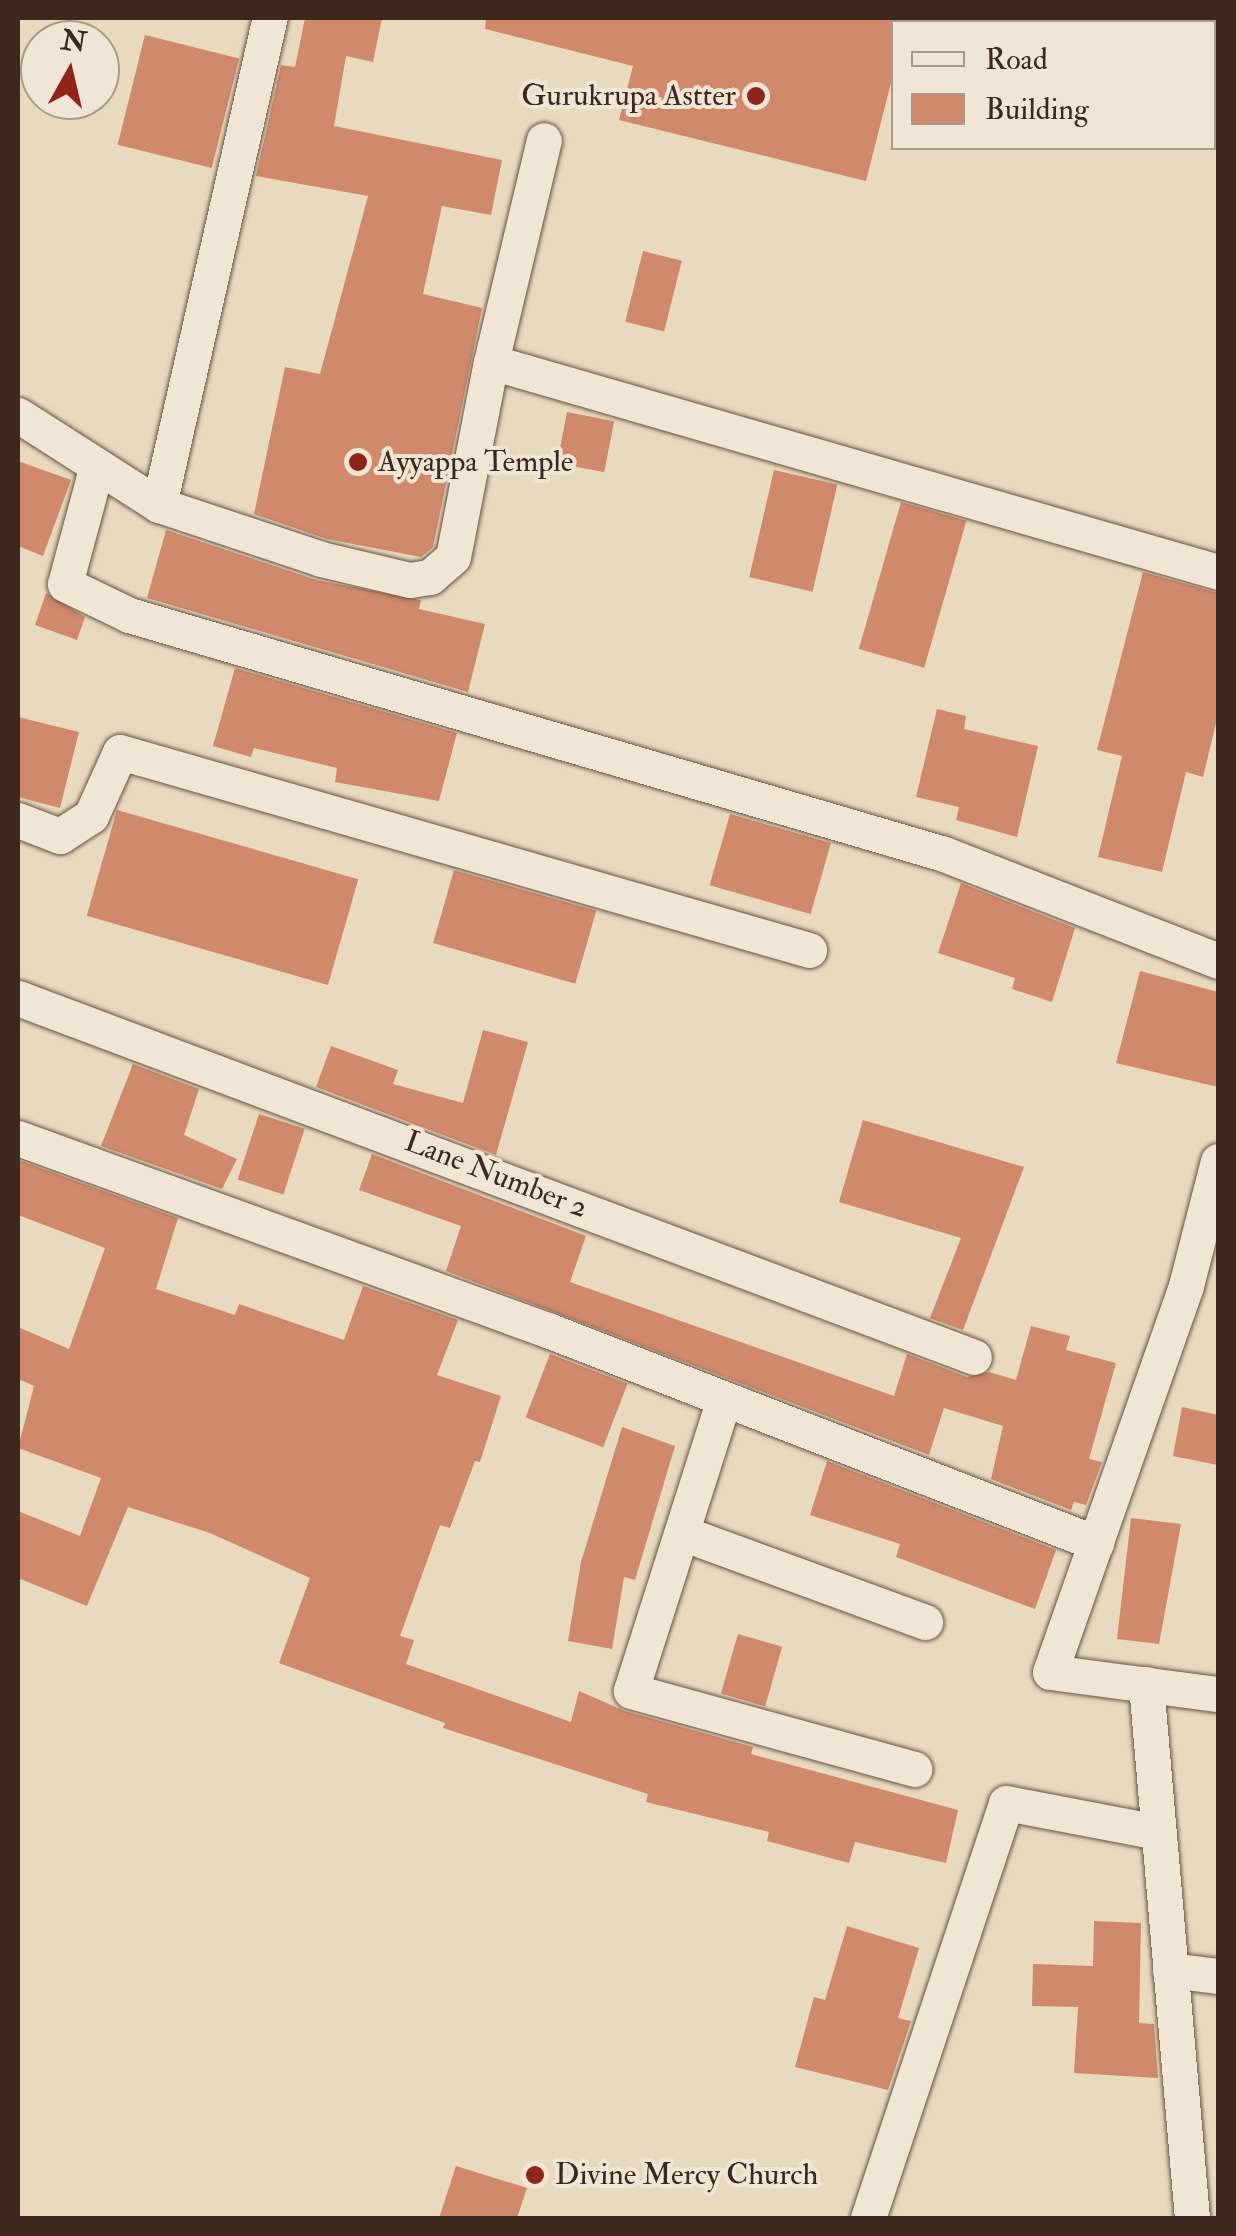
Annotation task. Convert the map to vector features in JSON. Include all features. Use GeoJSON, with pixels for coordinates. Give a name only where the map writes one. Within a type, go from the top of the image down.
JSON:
{"type":"FeatureCollection","features":[{"type":"Feature","properties":{"kind":"street"},"geometry":{"type":"LineString","coordinates":[[159,505],[270,18]]}},
{"type":"Feature","properties":{"kind":"street"},"geometry":{"type":"LineString","coordinates":[[18,415],[96,469],[159,505],[321,560],[410,580],[430,577],[453,557],[460,535],[491,362],[544,140]]}},
{"type":"Feature","properties":{"kind":"street"},"geometry":{"type":"LineString","coordinates":[[491,362],[1218,572]]}},
{"type":"Feature","properties":{"kind":"street"},"geometry":{"type":"LineString","coordinates":[[96,469],[65,584],[129,615],[944,854],[1218,961]]}},
{"type":"Feature","properties":{"kind":"street"},"geometry":{"type":"LineString","coordinates":[[18,820],[60,836],[91,816],[120,752],[809,950]]}},
{"type":"Feature","properties":{"kind":"street","name":"Lane Number 2"},"geometry":{"type":"LineString","coordinates":[[18,998],[974,1356]]}},
{"type":"Feature","properties":{"kind":"street"},"geometry":{"type":"LineString","coordinates":[[18,1138],[550,1331],[723,1402],[1096,1543]]}},
{"type":"Feature","properties":{"kind":"street"},"geometry":{"type":"LineString","coordinates":[[1218,1161],[1202,1290],[1096,1543],[1050,1672],[1218,1694]]}},
{"type":"Feature","properties":{"kind":"street"},"geometry":{"type":"LineString","coordinates":[[723,1402],[631,1691],[914,1770]]}},
{"type":"Feature","properties":{"kind":"street"},"geometry":{"type":"LineString","coordinates":[[682,1533],[925,1622]]}},
{"type":"Feature","properties":{"kind":"street"},"geometry":{"type":"LineString","coordinates":[[1146,1684],[1192,2218]]}},
{"type":"Feature","properties":{"kind":"street"},"geometry":{"type":"LineString","coordinates":[[868,2218],[1006,1803],[1158,1832]]}},
{"type":"Feature","properties":{"kind":"street"},"geometry":{"type":"LineString","coordinates":[[1170,1970],[1218,1976]]}},
{"type":"Feature","properties":{"kind":"building"},"geometry":{"type":"Polygon","coordinates":[[[305,18],[382,18],[373,62],[346,56],[334,126],[502,160],[491,215],[442,206],[423,294],[482,308],[433,547],[421,557],[327,539],[254,514],[285,367],[320,374],[368,196],[256,176],[281,65],[295,67],[305,18]]]}},
{"type":"Feature","properties":{"kind":"building","name":"Gurukrupa Astter"},"geometry":{"type":"Polygon","coordinates":[[[486,18],[894,18],[891,83],[866,181],[619,120],[633,66],[485,29],[486,18]]]}},
{"type":"Feature","properties":{"kind":"building"},"geometry":{"type":"Polygon","coordinates":[[[145,35],[239,58],[212,168],[118,145],[145,35]]]}},
{"type":"Feature","properties":{"kind":"building"},"geometry":{"type":"Polygon","coordinates":[[[643,251],[682,261],[664,332],[625,322],[643,251]]]}},
{"type":"Feature","properties":{"kind":"building"},"geometry":{"type":"Polygon","coordinates":[[[567,412],[614,421],[604,472],[557,463],[567,412]]]}},
{"type":"Feature","properties":{"kind":"building"},"geometry":{"type":"Polygon","coordinates":[[[18,461],[71,480],[43,556],[18,546],[18,461]]]}},
{"type":"Feature","properties":{"kind":"building"},"geometry":{"type":"Polygon","coordinates":[[[774,470],[837,485],[813,592],[749,577],[774,470]]]}},
{"type":"Feature","properties":{"kind":"building"},"geometry":{"type":"Polygon","coordinates":[[[901,502],[966,521],[924,668],[859,649],[901,502]]]}},
{"type":"Feature","properties":{"kind":"building"},"geometry":{"type":"Polygon","coordinates":[[[166,530],[316,580],[421,600],[419,609],[485,624],[468,692],[147,598],[166,530]]]}},
{"type":"Feature","properties":{"kind":"building"},"geometry":{"type":"Polygon","coordinates":[[[1143,572],[1218,593],[1218,715],[1203,777],[1186,772],[1162,872],[1098,857],[1122,756],[1097,750],[1143,572]]]}},
{"type":"Feature","properties":{"kind":"building"},"geometry":{"type":"Polygon","coordinates":[[[46,593],[85,617],[77,640],[35,625],[46,593]]]}},
{"type":"Feature","properties":{"kind":"building"},"geometry":{"type":"Polygon","coordinates":[[[235,668],[457,733],[439,801],[335,782],[337,768],[254,748],[251,757],[213,746],[235,668]]]}},
{"type":"Feature","properties":{"kind":"building"},"geometry":{"type":"Polygon","coordinates":[[[937,709],[966,716],[964,729],[1038,746],[1017,837],[956,820],[959,807],[916,797],[937,709]]]}},
{"type":"Feature","properties":{"kind":"building"},"geometry":{"type":"Polygon","coordinates":[[[18,717],[79,732],[60,808],[18,797],[18,717]]]}},
{"type":"Feature","properties":{"kind":"building"},"geometry":{"type":"Polygon","coordinates":[[[117,810],[358,879],[328,985],[87,916],[117,810]]]}},
{"type":"Feature","properties":{"kind":"building"},"geometry":{"type":"Polygon","coordinates":[[[730,814],[831,843],[811,914],[710,885],[730,814]]]}},
{"type":"Feature","properties":{"kind":"building"},"geometry":{"type":"Polygon","coordinates":[[[454,870],[596,911],[575,984],[433,943],[454,870]]]}},
{"type":"Feature","properties":{"kind":"building"},"geometry":{"type":"Polygon","coordinates":[[[961,883],[1075,928],[1052,1002],[1012,989],[1015,978],[938,953],[961,883]]]}},
{"type":"Feature","properties":{"kind":"building"},"geometry":{"type":"Polygon","coordinates":[[[1140,971],[1218,992],[1218,1087],[1116,1063],[1140,971]]]}},
{"type":"Feature","properties":{"kind":"building"},"geometry":{"type":"Polygon","coordinates":[[[483,1030],[528,1042],[496,1155],[316,1087],[331,1046],[398,1070],[393,1084],[463,1103],[483,1030]]]}},
{"type":"Feature","properties":{"kind":"building"},"geometry":{"type":"Polygon","coordinates":[[[133,1064],[199,1089],[184,1135],[237,1159],[222,1189],[101,1146],[133,1064]]]}},
{"type":"Feature","properties":{"kind":"building"},"geometry":{"type":"Polygon","coordinates":[[[259,1114],[305,1129],[283,1194],[238,1180],[259,1114]]]}},
{"type":"Feature","properties":{"kind":"building"},"geometry":{"type":"Polygon","coordinates":[[[863,1120],[1024,1167],[963,1330],[930,1318],[961,1238],[839,1202],[863,1120]]]}},
{"type":"Feature","properties":{"kind":"building"},"geometry":{"type":"Polygon","coordinates":[[[372,1154],[586,1236],[570,1282],[894,1396],[907,1354],[967,1377],[989,1372],[1016,1380],[1031,1326],[1070,1336],[1066,1350],[1116,1363],[1089,1459],[1102,1462],[1086,1505],[1074,1502],[1071,1510],[991,1479],[1003,1426],[944,1408],[929,1455],[446,1271],[461,1226],[359,1190],[372,1154]]]}},
{"type":"Feature","properties":{"kind":"building"},"geometry":{"type":"Polygon","coordinates":[[[18,1160],[178,1218],[156,1289],[235,1315],[239,1304],[344,1340],[363,1286],[458,1320],[437,1375],[501,1396],[480,1462],[475,1461],[450,1528],[440,1525],[400,1636],[414,1640],[406,1664],[571,1722],[579,1691],[625,1711],[753,1747],[751,1754],[958,1810],[946,1863],[855,1842],[849,1863],[767,1841],[769,1832],[646,1802],[648,1794],[443,1728],[445,1723],[279,1663],[310,1578],[210,1533],[128,1507],[87,1606],[18,1578],[18,1511],[80,1536],[101,1478],[18,1448],[34,1386],[18,1379],[18,1327],[69,1349],[105,1248],[18,1215],[18,1160]]]}},
{"type":"Feature","properties":{"kind":"building"},"geometry":{"type":"Polygon","coordinates":[[[550,1354],[627,1384],[603,1447],[526,1417],[550,1354]]]}},
{"type":"Feature","properties":{"kind":"building"},"geometry":{"type":"Polygon","coordinates":[[[1182,1407],[1218,1415],[1218,1465],[1173,1456],[1182,1407]]]}},
{"type":"Feature","properties":{"kind":"building"},"geometry":{"type":"Polygon","coordinates":[[[622,1427],[675,1446],[635,1580],[624,1577],[612,1649],[568,1641],[581,1562],[622,1427]]]}},
{"type":"Feature","properties":{"kind":"building"},"geometry":{"type":"Polygon","coordinates":[[[827,1461],[1056,1550],[1035,1609],[896,1557],[900,1544],[810,1515],[827,1461]]]}},
{"type":"Feature","properties":{"kind":"building"},"geometry":{"type":"Polygon","coordinates":[[[1131,1518],[1181,1524],[1159,1644],[1117,1639],[1131,1518]]]}},
{"type":"Feature","properties":{"kind":"building"},"geometry":{"type":"Polygon","coordinates":[[[738,1634],[782,1647],[765,1706],[721,1694],[738,1634]]]}},
{"type":"Feature","properties":{"kind":"building"},"geometry":{"type":"Polygon","coordinates":[[[1094,1921],[1141,1923],[1139,2023],[1154,2024],[1158,2078],[1074,2073],[1078,2007],[1032,2006],[1033,1964],[1093,1966],[1094,1921]]]}},
{"type":"Feature","properties":{"kind":"building"},"geometry":{"type":"Polygon","coordinates":[[[847,1926],[919,1948],[898,2018],[911,2021],[888,2090],[795,2067],[814,1997],[825,2000],[847,1926]]]}},
{"type":"Feature","properties":{"kind":"building"},"geometry":{"type":"Polygon","coordinates":[[[456,2166],[527,2188],[517,2218],[439,2218],[456,2166]]]}},
{"type":"Feature","properties":{"kind":"place","name":"Gurukrupa Astter"},"geometry":{"type":"Point","coordinates":[756,96]}},
{"type":"Feature","properties":{"kind":"place","name":"Ayyappa Temple"},"geometry":{"type":"Point","coordinates":[358,462]}},
{"type":"Feature","properties":{"kind":"place","name":"Divine Mercy Church"},"geometry":{"type":"Point","coordinates":[535,2175]}}]}
